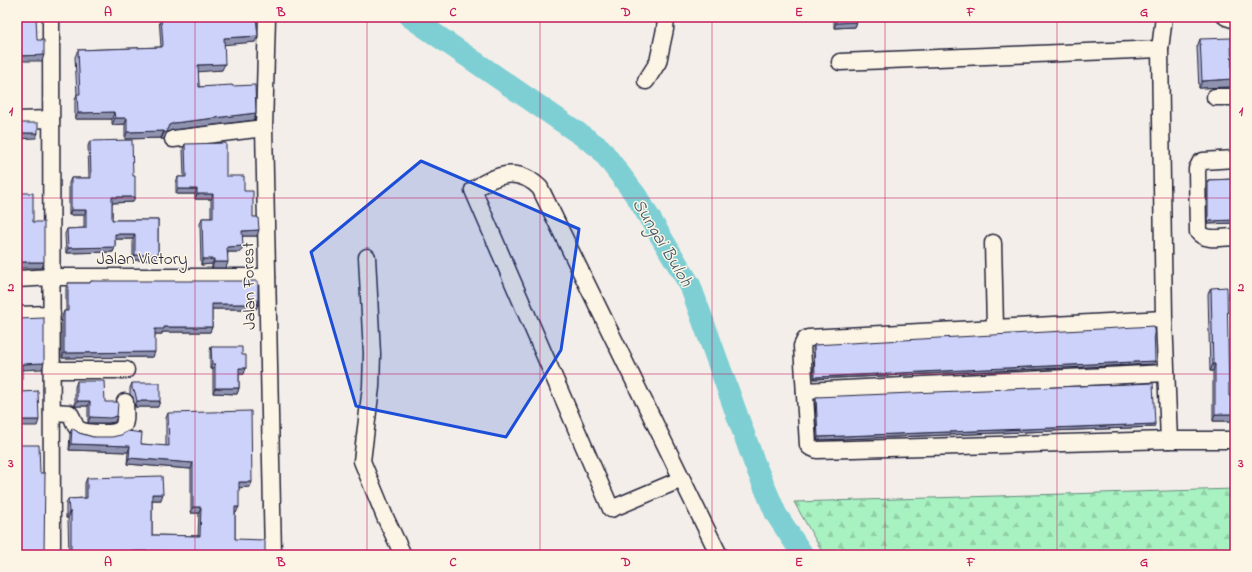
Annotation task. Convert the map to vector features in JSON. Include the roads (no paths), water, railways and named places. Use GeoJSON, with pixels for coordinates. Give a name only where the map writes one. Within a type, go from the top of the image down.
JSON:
{"type":"FeatureCollection","features":[{"type":"Feature","properties":{"kind":"street"},"geometry":{"type":"LineString","coordinates":[[51,17],[52,555]]}},
{"type":"Feature","properties":{"kind":"street","name":"Jalan Forest"},"geometry":{"type":"LineString","coordinates":[[267,17],[264,128],[273,555]]}},
{"type":"Feature","properties":{"kind":"street"},"geometry":{"type":"LineString","coordinates":[[646,81],[658,62],[666,17]]}},
{"type":"Feature","properties":{"kind":"street"},"geometry":{"type":"LineString","coordinates":[[1164,17],[1160,49],[1164,319],[1168,440]]}},
{"type":"Feature","properties":{"kind":"street"},"geometry":{"type":"LineString","coordinates":[[1226,17],[1235,20]]}},
{"type":"Feature","properties":{"kind":"street"},"geometry":{"type":"LineString","coordinates":[[840,62],[1160,49]]}},
{"type":"Feature","properties":{"kind":"street"},"geometry":{"type":"LineString","coordinates":[[1215,97],[1235,96]]}},
{"type":"Feature","properties":{"kind":"street"},"geometry":{"type":"LineString","coordinates":[[17,120],[51,119]]}},
{"type":"Feature","properties":{"kind":"street"},"geometry":{"type":"LineString","coordinates":[[173,139],[264,128]]}},
{"type":"Feature","properties":{"kind":"street"},"geometry":{"type":"LineString","coordinates":[[1235,159],[1202,161],[1197,169],[1198,232],[1200,235],[1207,238],[1235,237]]}},
{"type":"Feature","properties":{"kind":"street"},"geometry":{"type":"LineString","coordinates":[[682,479],[611,509],[473,190],[482,184],[505,175],[516,174],[530,179],[540,188],[682,479],[719,555]]}},
{"type":"Feature","properties":{"kind":"street"},"geometry":{"type":"LineString","coordinates":[[993,243],[995,327]]}},
{"type":"Feature","properties":{"kind":"street"},"geometry":{"type":"LineString","coordinates":[[367,257],[372,354],[371,380],[362,461],[385,518],[403,555]]}},
{"type":"Feature","properties":{"kind":"street","name":"Jalan Victory"},"geometry":{"type":"LineString","coordinates":[[17,279],[52,277],[267,277]]}},
{"type":"Feature","properties":{"kind":"street"},"geometry":{"type":"LineString","coordinates":[[17,315],[52,314]]}},
{"type":"Feature","properties":{"kind":"street"},"geometry":{"type":"LineString","coordinates":[[1164,319],[808,338],[802,346],[807,441],[810,447],[816,450],[1168,440],[1235,440]]}},
{"type":"Feature","properties":{"kind":"street"},"geometry":{"type":"LineString","coordinates":[[52,370],[126,370]]}},
{"type":"Feature","properties":{"kind":"street"},"geometry":{"type":"LineString","coordinates":[[805,391],[1166,373]]}},
{"type":"Feature","properties":{"kind":"street"},"geometry":{"type":"LineString","coordinates":[[52,412],[69,413],[72,416],[75,425],[80,430],[90,433],[113,434],[121,430],[124,424],[125,402]]}},
{"type":"Feature","properties":{"kind":"waterway","name":"Sungai Buloh"},"geometry":{"type":"LineString","coordinates":[[410,17],[600,148],[637,197],[690,285],[754,462],[776,514],[803,555]]}}]}
